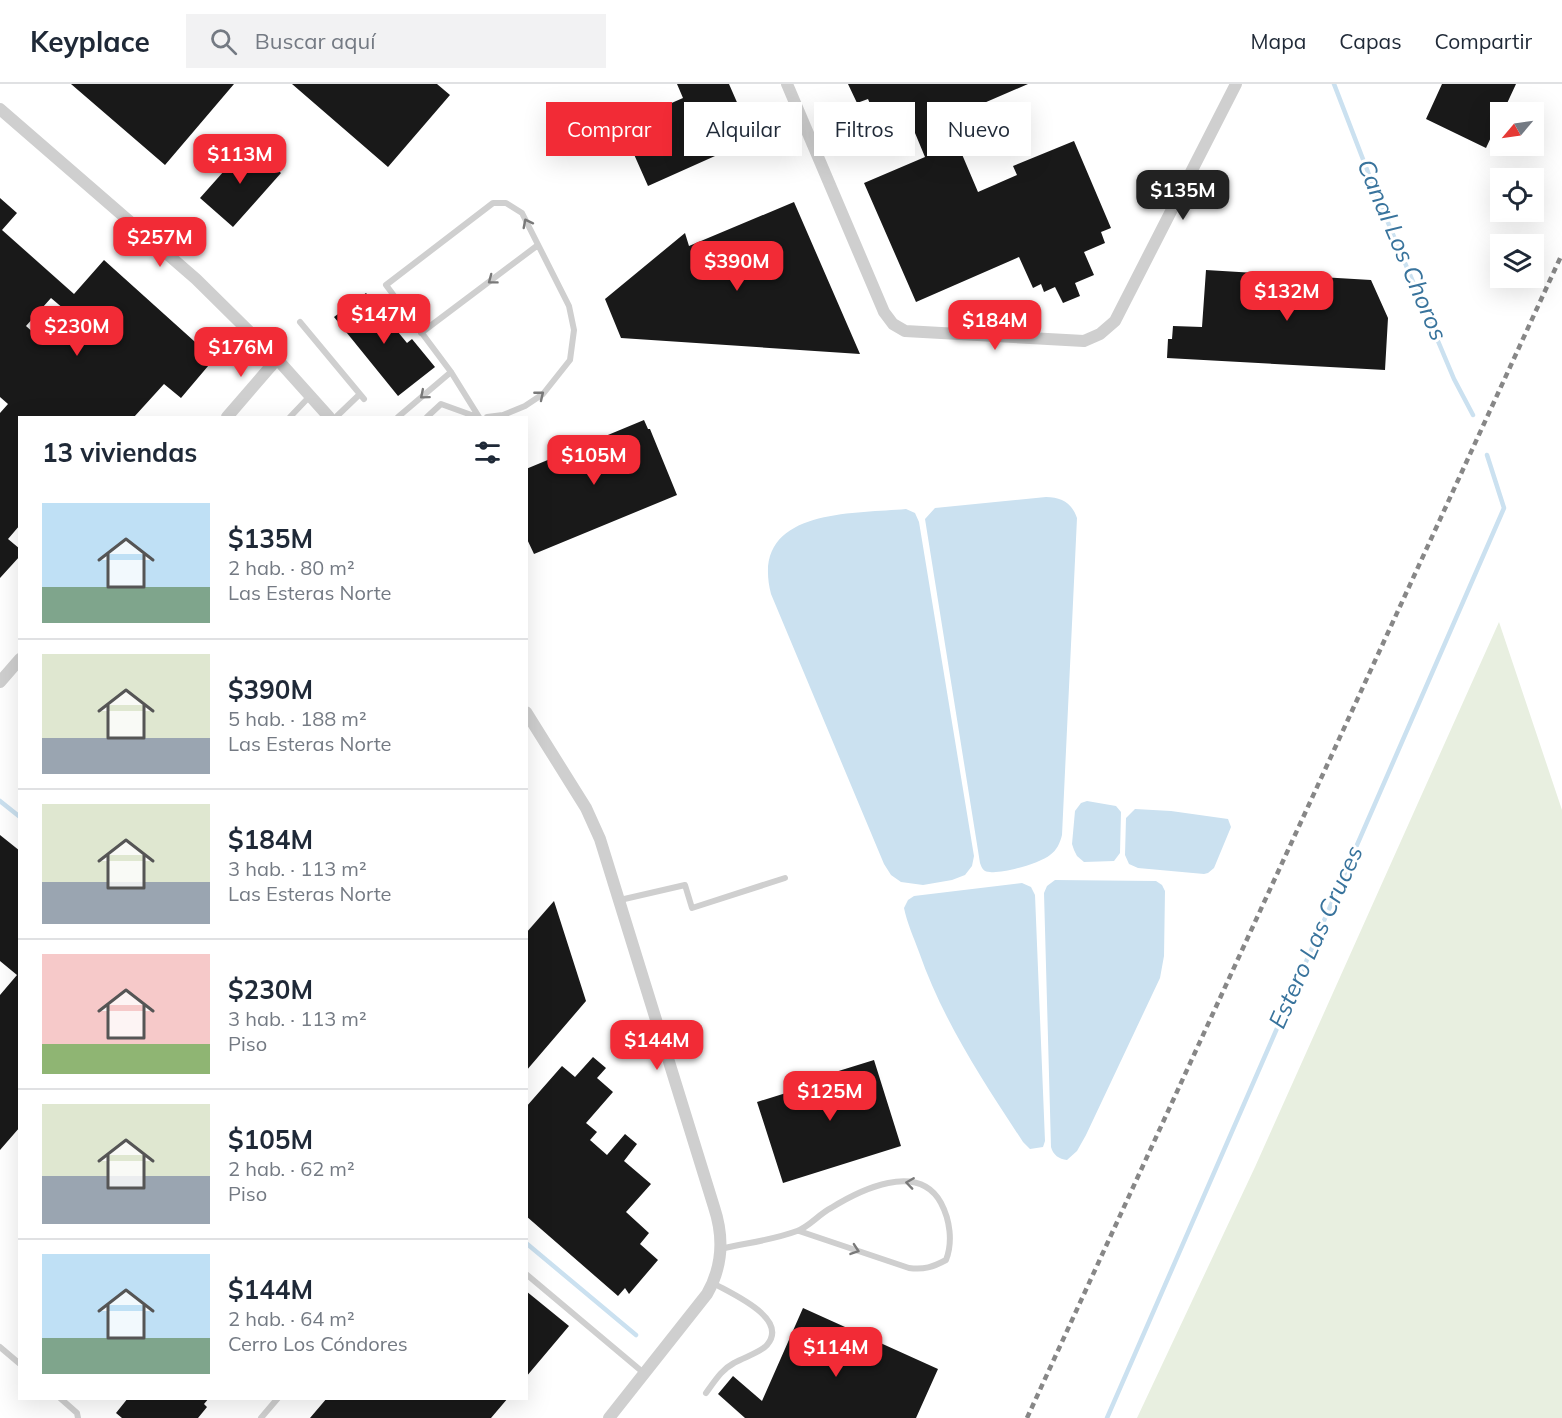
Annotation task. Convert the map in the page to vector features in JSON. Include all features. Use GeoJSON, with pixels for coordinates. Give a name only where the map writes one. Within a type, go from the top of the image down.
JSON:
{"type":"FeatureCollection","features":[{"type":"Feature","properties":{"kind":"street"},"geometry":{"type":"LineString","coordinates":[[787,84],[884,312],[893,324],[904,331],[1084,341],[1100,334],[1115,321],[1236,84]]}},
{"type":"Feature","properties":{"kind":"street"},"geometry":{"type":"LineString","coordinates":[[0,109],[196,279],[277,359],[328,416]]}},
{"type":"Feature","properties":{"kind":"street"},"geometry":{"type":"LineString","coordinates":[[228,416],[277,359]]}},
{"type":"Feature","properties":{"kind":"street"},"geometry":{"type":"LineString","coordinates":[[0,682],[18,661]]}},
{"type":"Feature","properties":{"kind":"street"},"geometry":{"type":"LineString","coordinates":[[528,715],[586,808],[600,839],[718,1221],[721,1249],[713,1283],[698,1308],[609,1418]]}},
{"type":"Feature","properties":{"kind":"lane"},"geometry":{"type":"LineString","coordinates":[[477,416],[451,372],[386,285],[493,203],[506,203],[522,213],[570,306],[574,330],[570,360],[543,394],[525,406],[503,416]]}},
{"type":"Feature","properties":{"kind":"lane"},"geometry":{"type":"LineString","coordinates":[[421,333],[538,245]]}},
{"type":"Feature","properties":{"kind":"lane"},"geometry":{"type":"LineString","coordinates":[[300,322],[362,396],[337,416]]}},
{"type":"Feature","properties":{"kind":"lane"},"geometry":{"type":"LineString","coordinates":[[399,416],[451,372]]}},
{"type":"Feature","properties":{"kind":"lane"},"geometry":{"type":"LineString","coordinates":[[291,416],[310,396]]}},
{"type":"Feature","properties":{"kind":"lane"},"geometry":{"type":"LineString","coordinates":[[428,416],[441,404],[475,416]]}},
{"type":"Feature","properties":{"kind":"lane"},"geometry":{"type":"LineString","coordinates":[[620,900],[685,885],[692,908],[785,878]]}},
{"type":"Feature","properties":{"kind":"lane"},"geometry":{"type":"LineString","coordinates":[[721,1249],[799,1231],[830,1208],[869,1188],[897,1181],[920,1184],[934,1192],[941,1204],[949,1230],[950,1249],[946,1260],[920,1270],[799,1231]]}},
{"type":"Feature","properties":{"kind":"lane"},"geometry":{"type":"LineString","coordinates":[[528,1276],[645,1374]]}},
{"type":"Feature","properties":{"kind":"lane"},"geometry":{"type":"LineString","coordinates":[[706,1393],[720,1372],[766,1346],[771,1338],[771,1326],[760,1309],[713,1283]]}},
{"type":"Feature","properties":{"kind":"lane"},"geometry":{"type":"LineString","coordinates":[[0,1347],[18,1362]]}},
{"type":"Feature","properties":{"kind":"lane"},"geometry":{"type":"LineString","coordinates":[[62,1400],[77,1413],[78,1418]]}},
{"type":"Feature","properties":{"kind":"lane"},"geometry":{"type":"LineString","coordinates":[[261,1418],[276,1400]]}},
{"type":"Feature","properties":{"kind":"green space"},"geometry":{"type":"Polygon","coordinates":[[[1499,622],[1562,810],[1562,1418],[1137,1418],[1255,1167],[1499,622]]]}},
{"type":"Feature","properties":{"kind":"water"},"geometry":{"type":"Polygon","coordinates":[[[1046,497],[1065,502],[1072,508],[1077,518],[1062,835],[1056,849],[1045,858],[1012,870],[988,872],[980,863],[925,519],[935,508],[1046,497]]]}},
{"type":"Feature","properties":{"kind":"water"},"geometry":{"type":"Polygon","coordinates":[[[906,509],[915,513],[919,522],[974,856],[972,866],[965,875],[952,880],[923,885],[901,882],[891,875],[884,864],[771,594],[768,566],[775,545],[790,531],[810,521],[834,515],[906,509]]]}},
{"type":"Feature","properties":{"kind":"water"},"geometry":{"type":"Polygon","coordinates":[[[1087,801],[1116,806],[1121,812],[1120,853],[1114,861],[1084,862],[1074,850],[1072,844],[1075,811],[1081,803],[1087,801]]]}},
{"type":"Feature","properties":{"kind":"water"},"geometry":{"type":"Polygon","coordinates":[[[1135,809],[1171,811],[1228,819],[1231,827],[1214,868],[1204,874],[1138,868],[1129,864],[1125,855],[1126,818],[1135,809]]]}},
{"type":"Feature","properties":{"kind":"water"},"geometry":{"type":"Polygon","coordinates":[[[1055,880],[1156,881],[1165,891],[1164,956],[1160,978],[1086,1135],[1077,1151],[1067,1160],[1057,1156],[1051,1147],[1044,893],[1047,886],[1055,880]]]}},
{"type":"Feature","properties":{"kind":"water"},"geometry":{"type":"Polygon","coordinates":[[[1022,883],[1031,887],[1035,895],[1045,1141],[1043,1147],[1030,1149],[993,1096],[952,1026],[929,977],[904,908],[908,900],[914,896],[1022,883]]]}},
{"type":"Feature","properties":{"kind":"building"},"geometry":{"type":"Polygon","coordinates":[[[71,84],[234,84],[165,165],[71,84]]]}},
{"type":"Feature","properties":{"kind":"building"},"geometry":{"type":"Polygon","coordinates":[[[292,84],[437,84],[450,95],[388,167],[292,84]]]}},
{"type":"Feature","properties":{"kind":"building"},"geometry":{"type":"Polygon","coordinates":[[[677,84],[729,84],[737,102],[684,102],[684,156],[715,156],[648,186],[635,156],[672,156],[672,103],[683,98],[677,84]]]}},
{"type":"Feature","properties":{"kind":"building"},"geometry":{"type":"Polygon","coordinates":[[[848,84],[1028,84],[986,102],[927,102],[927,156],[963,156],[978,192],[1017,175],[1013,166],[1074,141],[1111,228],[1101,232],[1105,243],[1084,252],[1094,275],[1075,283],[1080,296],[1063,303],[1055,287],[1044,292],[1041,284],[1033,288],[1019,257],[916,302],[864,183],[925,157],[915,133],[915,102],[869,102],[868,99],[857,102],[848,84]]]}},
{"type":"Feature","properties":{"kind":"building"},"geometry":{"type":"Polygon","coordinates":[[[1442,84],[1516,84],[1508,102],[1490,102],[1490,139],[1486,148],[1426,119],[1442,84]]]}},
{"type":"Feature","properties":{"kind":"building"},"geometry":{"type":"Polygon","coordinates":[[[248,144],[281,173],[233,227],[200,198],[248,144]]]}},
{"type":"Feature","properties":{"kind":"building"},"geometry":{"type":"Polygon","coordinates":[[[0,198],[17,213],[2,230],[74,294],[104,260],[214,359],[181,398],[164,384],[135,416],[18,416],[18,527],[8,539],[18,547],[18,558],[0,578],[0,413],[8,404],[0,397],[0,198]],[[51,298],[26,326],[46,344],[71,315],[51,298]]]}},
{"type":"Feature","properties":{"kind":"building"},"geometry":{"type":"Polygon","coordinates":[[[794,202],[860,354],[621,338],[605,299],[685,233],[689,246],[794,202]]]}},
{"type":"Feature","properties":{"kind":"building"},"geometry":{"type":"Polygon","coordinates":[[[1206,270],[1371,280],[1388,318],[1385,370],[1167,358],[1168,339],[1172,339],[1173,326],[1202,327],[1206,270]]]}},
{"type":"Feature","properties":{"kind":"building"},"geometry":{"type":"Polygon","coordinates":[[[366,293],[407,343],[412,339],[435,367],[398,396],[334,317],[366,293]]]}},
{"type":"Feature","properties":{"kind":"building"},"geometry":{"type":"Polygon","coordinates":[[[644,420],[650,429],[677,495],[534,554],[528,541],[528,468],[644,420]]]}},
{"type":"Feature","properties":{"kind":"building"},"geometry":{"type":"Polygon","coordinates":[[[0,835],[18,849],[18,1129],[0,1150],[0,995],[17,975],[0,961],[0,835]]]}},
{"type":"Feature","properties":{"kind":"building"},"geometry":{"type":"Polygon","coordinates":[[[554,901],[586,1001],[528,1069],[528,931],[554,901]]]}},
{"type":"Feature","properties":{"kind":"building"},"geometry":{"type":"Polygon","coordinates":[[[593,1057],[606,1068],[597,1078],[613,1092],[586,1123],[597,1132],[590,1140],[607,1155],[625,1134],[637,1144],[624,1161],[651,1184],[626,1212],[649,1233],[640,1244],[658,1260],[629,1294],[625,1288],[618,1296],[528,1218],[528,1105],[562,1066],[575,1077],[593,1057]]]}},
{"type":"Feature","properties":{"kind":"building"},"geometry":{"type":"Polygon","coordinates":[[[874,1060],[901,1146],[783,1183],[757,1102],[818,1083],[816,1078],[874,1060]]]}},
{"type":"Feature","properties":{"kind":"building"},"geometry":{"type":"Polygon","coordinates":[[[528,1293],[569,1326],[528,1375],[528,1293]]]}},
{"type":"Feature","properties":{"kind":"building"},"geometry":{"type":"Polygon","coordinates":[[[803,1308],[938,1369],[916,1418],[745,1418],[718,1394],[733,1376],[762,1401],[803,1308]]]}},
{"type":"Feature","properties":{"kind":"building"},"geometry":{"type":"Polygon","coordinates":[[[126,1400],[207,1400],[204,1404],[207,1407],[198,1418],[122,1418],[116,1413],[126,1400]]]}},
{"type":"Feature","properties":{"kind":"building"},"geometry":{"type":"Polygon","coordinates":[[[325,1400],[506,1400],[491,1418],[310,1418],[325,1400]]]}},
{"type":"Feature","properties":{"kind":"waterway","name":"Canal Los Choros"},"geometry":{"type":"LineString","coordinates":[[1334,84],[1381,206],[1454,379],[1473,415]]}},
{"type":"Feature","properties":{"kind":"waterway","name":"Estero Las Cruces"},"geometry":{"type":"LineString","coordinates":[[1107,1418],[1504,508],[1487,455]]}},
{"type":"Feature","properties":{"kind":"waterway"},"geometry":{"type":"LineString","coordinates":[[0,801],[18,815]]}},
{"type":"Feature","properties":{"kind":"waterway"},"geometry":{"type":"LineString","coordinates":[[528,1245],[636,1335]]}},
{"type":"Feature","properties":{"kind":"railway"},"geometry":{"type":"LineString","coordinates":[[1027,1418],[1562,254]]}}]}
